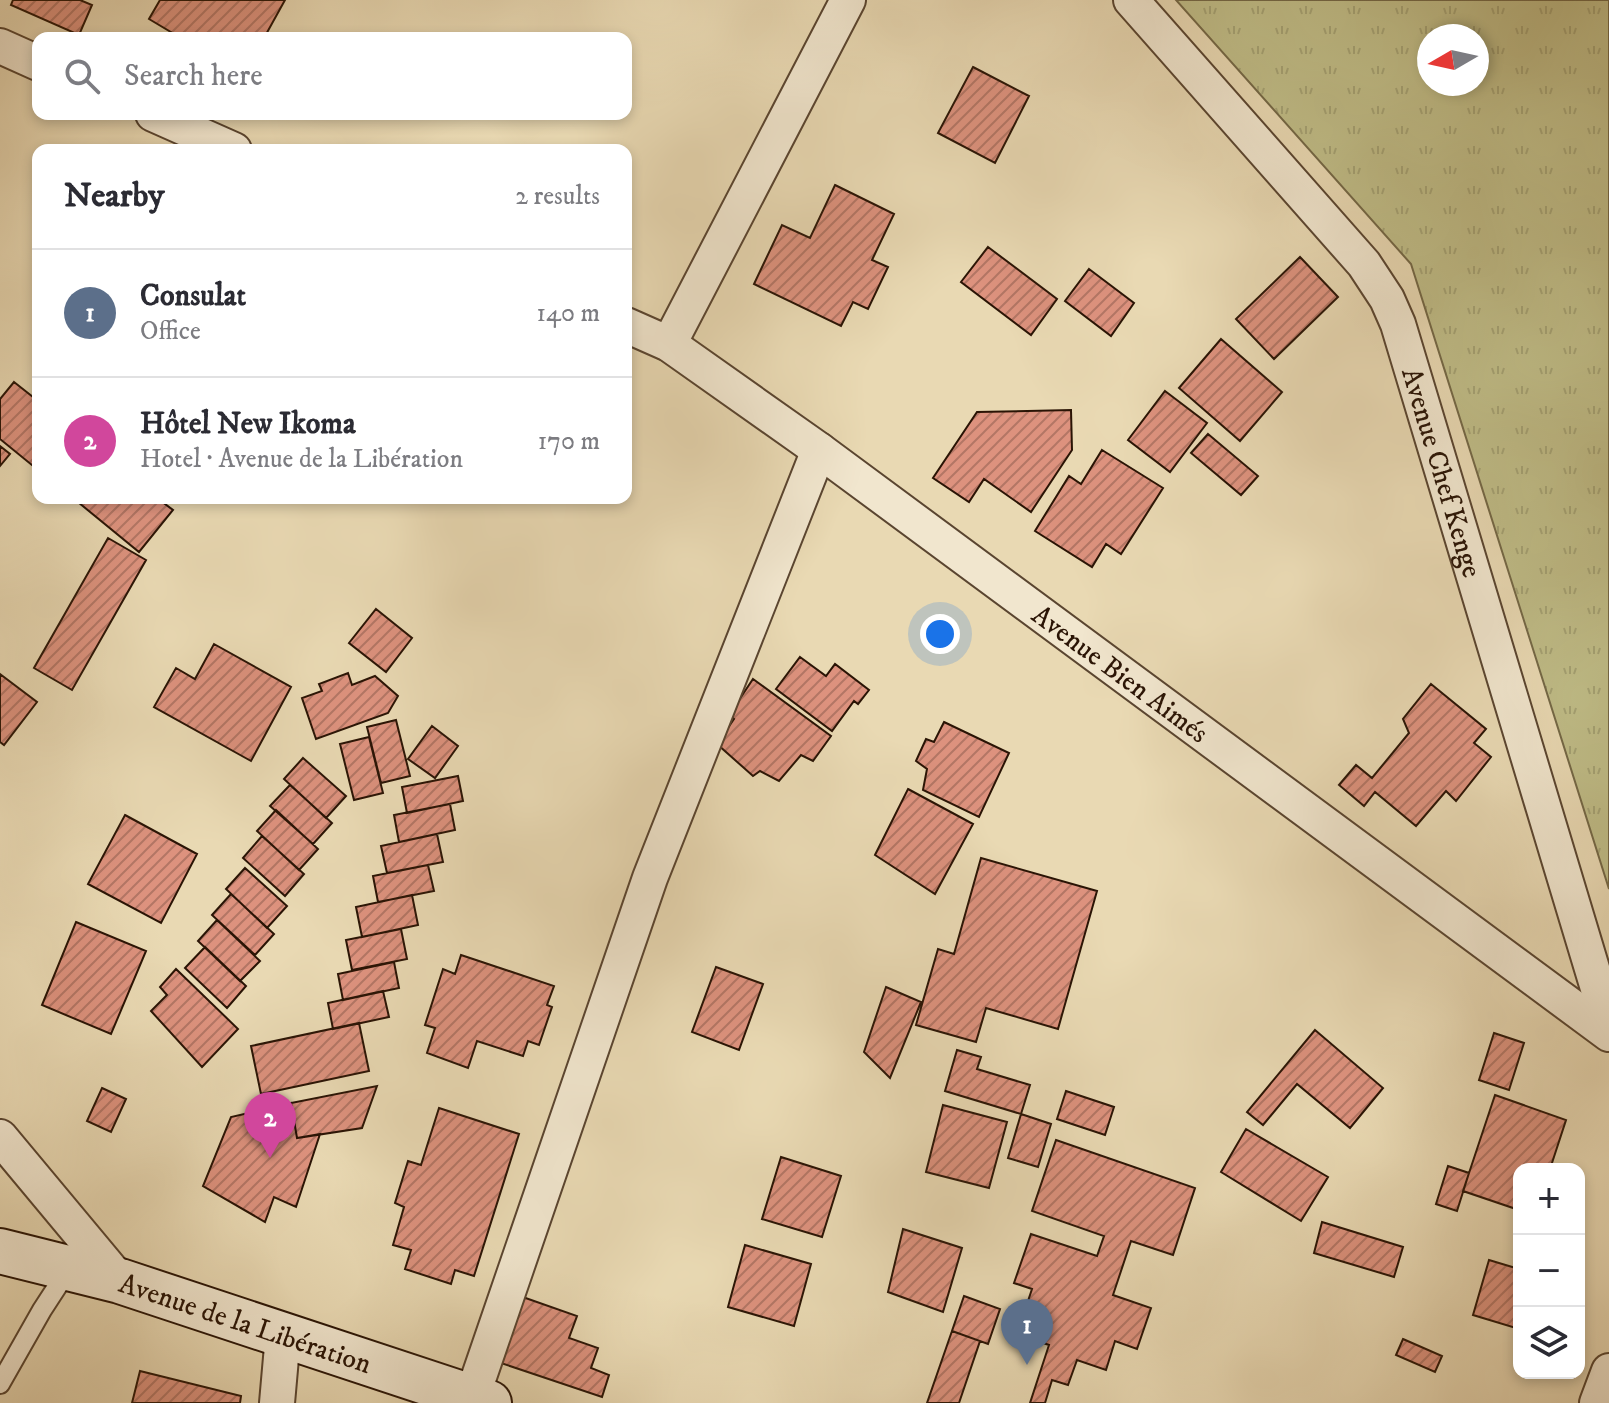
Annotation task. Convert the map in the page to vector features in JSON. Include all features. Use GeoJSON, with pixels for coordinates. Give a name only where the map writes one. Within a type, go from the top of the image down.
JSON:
{"type":"FeatureCollection","features":[{"type":"Feature","properties":{"kind":"street"},"geometry":{"type":"LineString","coordinates":[[669,344],[848,0]]}},
{"type":"Feature","properties":{"kind":"street","name":"Avenue Chef Kenge"},"geometry":{"type":"LineString","coordinates":[[1131,0],[1364,264],[1387,299],[1398,324],[1609,1025]]}},
{"type":"Feature","properties":{"kind":"street"},"geometry":{"type":"LineString","coordinates":[[0,46],[32,60]]}},
{"type":"Feature","properties":{"kind":"street"},"geometry":{"type":"LineString","coordinates":[[166,120],[220,144]]}},
{"type":"Feature","properties":{"kind":"street","name":"Avenue Bien Aimés"},"geometry":{"type":"LineString","coordinates":[[632,328],[669,344],[819,450],[1609,1034]]}},
{"type":"Feature","properties":{"kind":"street"},"geometry":{"type":"LineString","coordinates":[[480,1400],[650,878],[819,450]]}},
{"type":"Feature","properties":{"kind":"street"},"geometry":{"type":"LineString","coordinates":[[0,1137],[120,1281]]}},
{"type":"Feature","properties":{"kind":"street","name":"Avenue de la Libération"},"geometry":{"type":"LineString","coordinates":[[0,1251],[120,1281],[480,1400]]}},
{"type":"Feature","properties":{"kind":"street"},"geometry":{"type":"LineString","coordinates":[[277,1403],[283,1335]]}},
{"type":"Feature","properties":{"kind":"street"},"geometry":{"type":"LineString","coordinates":[[1597,1403],[1609,1371]]}},
{"type":"Feature","properties":{"kind":"lane"},"geometry":{"type":"LineString","coordinates":[[0,1384],[68,1269]]}},
{"type":"Feature","properties":{"kind":"green space"},"geometry":{"type":"Polygon","coordinates":[[[1176,0],[1609,0],[1609,889],[1411,264],[1176,0]]]}},
{"type":"Feature","properties":{"kind":"building"},"geometry":{"type":"Polygon","coordinates":[[[13,0],[80,0],[92,5],[80,32],[72,32],[11,5],[13,0]]]}},
{"type":"Feature","properties":{"kind":"building"},"geometry":{"type":"Polygon","coordinates":[[[160,0],[285,0],[267,32],[171,32],[149,19],[160,0]]]}},
{"type":"Feature","properties":{"kind":"building"},"geometry":{"type":"Polygon","coordinates":[[[973,67],[1029,96],[995,163],[938,133],[973,67]]]}},
{"type":"Feature","properties":{"kind":"building"},"geometry":{"type":"Polygon","coordinates":[[[835,185],[894,214],[872,260],[888,267],[868,309],[853,302],[841,326],[754,284],[782,225],[810,238],[835,185]]]}},
{"type":"Feature","properties":{"kind":"building"},"geometry":{"type":"Polygon","coordinates":[[[988,247],[1057,299],[1031,335],[961,282],[988,247]]]}},
{"type":"Feature","properties":{"kind":"building"},"geometry":{"type":"Polygon","coordinates":[[[1300,257],[1338,297],[1274,359],[1236,319],[1300,257]]]}},
{"type":"Feature","properties":{"kind":"building"},"geometry":{"type":"Polygon","coordinates":[[[1089,269],[1134,303],[1111,336],[1065,301],[1089,269]]]}},
{"type":"Feature","properties":{"kind":"building"},"geometry":{"type":"Polygon","coordinates":[[[1221,339],[1282,392],[1240,441],[1179,388],[1221,339]]]}},
{"type":"Feature","properties":{"kind":"building"},"geometry":{"type":"Polygon","coordinates":[[[14,382],[32,396],[32,465],[0,439],[0,399],[14,382]]]}},
{"type":"Feature","properties":{"kind":"building"},"geometry":{"type":"Polygon","coordinates":[[[1165,391],[1207,423],[1170,472],[1128,440],[1165,391]]]}},
{"type":"Feature","properties":{"kind":"building"},"geometry":{"type":"Polygon","coordinates":[[[1071,410],[1072,450],[1031,512],[984,479],[969,502],[933,478],[977,412],[1071,410]]]}},
{"type":"Feature","properties":{"kind":"building"},"geometry":{"type":"Polygon","coordinates":[[[1208,434],[1258,476],[1241,495],[1191,453],[1208,434]]]}},
{"type":"Feature","properties":{"kind":"building"},"geometry":{"type":"Polygon","coordinates":[[[0,446],[10,454],[0,466],[0,446]]]}},
{"type":"Feature","properties":{"kind":"building"},"geometry":{"type":"Polygon","coordinates":[[[1102,450],[1163,488],[1121,554],[1106,544],[1092,567],[1035,531],[1069,476],[1081,484],[1102,450]]]}},
{"type":"Feature","properties":{"kind":"building"},"geometry":{"type":"Polygon","coordinates":[[[80,504],[165,504],[173,510],[139,552],[80,504]]]}},
{"type":"Feature","properties":{"kind":"building"},"geometry":{"type":"Polygon","coordinates":[[[108,538],[146,560],[72,690],[34,668],[108,538]]]}},
{"type":"Feature","properties":{"kind":"building"},"geometry":{"type":"Polygon","coordinates":[[[376,609],[412,638],[386,672],[349,643],[376,609]]]}},
{"type":"Feature","properties":{"kind":"building"},"geometry":{"type":"Polygon","coordinates":[[[214,644],[291,687],[251,761],[154,707],[176,668],[195,679],[214,644]]]}},
{"type":"Feature","properties":{"kind":"building"},"geometry":{"type":"Polygon","coordinates":[[[800,657],[826,676],[835,664],[869,690],[858,704],[854,701],[832,731],[776,689],[800,657]]]}},
{"type":"Feature","properties":{"kind":"building"},"geometry":{"type":"Polygon","coordinates":[[[348,673],[352,685],[375,676],[398,696],[388,713],[316,739],[302,698],[322,691],[319,684],[348,673]]]}},
{"type":"Feature","properties":{"kind":"building"},"geometry":{"type":"Polygon","coordinates":[[[0,674],[37,702],[4,745],[0,742],[0,674]]]}},
{"type":"Feature","properties":{"kind":"building"},"geometry":{"type":"Polygon","coordinates":[[[753,679],[831,736],[813,761],[801,755],[779,781],[760,771],[753,776],[717,744],[734,719],[729,715],[753,679]]]}},
{"type":"Feature","properties":{"kind":"building"},"geometry":{"type":"Polygon","coordinates":[[[1431,684],[1486,729],[1474,743],[1491,757],[1456,801],[1446,791],[1416,826],[1375,792],[1364,806],[1339,785],[1356,765],[1372,778],[1409,733],[1403,719],[1431,684]]]}},
{"type":"Feature","properties":{"kind":"building"},"geometry":{"type":"Polygon","coordinates":[[[396,720],[410,776],[381,783],[367,727],[396,720]]]}},
{"type":"Feature","properties":{"kind":"building"},"geometry":{"type":"Polygon","coordinates":[[[944,722],[1009,753],[979,817],[923,790],[927,769],[916,761],[926,739],[934,742],[944,722]]]}},
{"type":"Feature","properties":{"kind":"building"},"geometry":{"type":"Polygon","coordinates":[[[432,726],[458,746],[435,778],[408,759],[432,726]]]}},
{"type":"Feature","properties":{"kind":"building"},"geometry":{"type":"Polygon","coordinates":[[[369,737],[383,793],[354,800],[340,744],[369,737]]]}},
{"type":"Feature","properties":{"kind":"building"},"geometry":{"type":"Polygon","coordinates":[[[303,758],[346,796],[326,818],[284,779],[303,758]]]}},
{"type":"Feature","properties":{"kind":"building"},"geometry":{"type":"Polygon","coordinates":[[[458,776],[463,801],[407,813],[402,787],[458,776]]]}},
{"type":"Feature","properties":{"kind":"building"},"geometry":{"type":"Polygon","coordinates":[[[290,785],[332,823],[313,844],[270,806],[290,785]]]}},
{"type":"Feature","properties":{"kind":"building"},"geometry":{"type":"Polygon","coordinates":[[[908,789],[973,824],[935,894],[875,855],[908,789]]]}},
{"type":"Feature","properties":{"kind":"building"},"geometry":{"type":"Polygon","coordinates":[[[450,804],[455,830],[399,842],[394,815],[450,804]]]}},
{"type":"Feature","properties":{"kind":"building"},"geometry":{"type":"Polygon","coordinates":[[[276,810],[318,849],[299,870],[257,831],[276,810]]]}},
{"type":"Feature","properties":{"kind":"building"},"geometry":{"type":"Polygon","coordinates":[[[125,815],[197,854],[161,923],[88,884],[125,815]]]}},
{"type":"Feature","properties":{"kind":"building"},"geometry":{"type":"Polygon","coordinates":[[[437,834],[443,862],[387,873],[381,846],[437,834]]]}},
{"type":"Feature","properties":{"kind":"building"},"geometry":{"type":"Polygon","coordinates":[[[262,836],[304,874],[285,896],[243,858],[262,836]]]}},
{"type":"Feature","properties":{"kind":"building"},"geometry":{"type":"Polygon","coordinates":[[[981,858],[1097,891],[1058,1029],[986,1008],[976,1042],[916,1025],[938,949],[954,954],[981,858]]]}},
{"type":"Feature","properties":{"kind":"building"},"geometry":{"type":"Polygon","coordinates":[[[428,865],[434,891],[378,902],[373,876],[428,865]]]}},
{"type":"Feature","properties":{"kind":"building"},"geometry":{"type":"Polygon","coordinates":[[[245,868],[287,906],[267,928],[226,889],[245,868]]]}},
{"type":"Feature","properties":{"kind":"building"},"geometry":{"type":"Polygon","coordinates":[[[231,894],[274,934],[255,955],[212,915],[231,894]]]}},
{"type":"Feature","properties":{"kind":"building"},"geometry":{"type":"Polygon","coordinates":[[[412,895],[418,925],[362,937],[356,907],[412,895]]]}},
{"type":"Feature","properties":{"kind":"building"},"geometry":{"type":"Polygon","coordinates":[[[217,920],[260,961],[240,981],[198,941],[217,920]]]}},
{"type":"Feature","properties":{"kind":"building"},"geometry":{"type":"Polygon","coordinates":[[[76,922],[146,951],[111,1034],[42,1005],[76,922]]]}},
{"type":"Feature","properties":{"kind":"building"},"geometry":{"type":"Polygon","coordinates":[[[401,929],[407,959],[352,970],[346,940],[401,929]]]}},
{"type":"Feature","properties":{"kind":"building"},"geometry":{"type":"Polygon","coordinates":[[[205,947],[246,986],[227,1008],[185,968],[205,947]]]}},
{"type":"Feature","properties":{"kind":"building"},"geometry":{"type":"Polygon","coordinates":[[[461,955],[554,986],[547,1005],[552,1007],[539,1045],[528,1041],[523,1056],[477,1041],[468,1068],[427,1053],[435,1028],[425,1025],[443,969],[455,974],[461,955]]]}},
{"type":"Feature","properties":{"kind":"building"},"geometry":{"type":"Polygon","coordinates":[[[394,962],[399,988],[343,1000],[338,974],[394,962]]]}},
{"type":"Feature","properties":{"kind":"building"},"geometry":{"type":"Polygon","coordinates":[[[716,967],[763,984],[739,1050],[692,1032],[716,967]]]}},
{"type":"Feature","properties":{"kind":"building"},"geometry":{"type":"Polygon","coordinates":[[[176,969],[238,1029],[202,1067],[151,1011],[167,995],[160,987],[176,969]]]}},
{"type":"Feature","properties":{"kind":"building"},"geometry":{"type":"Polygon","coordinates":[[[886,987],[921,1002],[890,1078],[864,1052],[886,987]]]}},
{"type":"Feature","properties":{"kind":"building"},"geometry":{"type":"Polygon","coordinates":[[[383,991],[389,1017],[333,1029],[328,1003],[383,991]]]}},
{"type":"Feature","properties":{"kind":"building"},"geometry":{"type":"Polygon","coordinates":[[[359,1023],[369,1071],[261,1094],[251,1046],[359,1023]]]}},
{"type":"Feature","properties":{"kind":"building"},"geometry":{"type":"Polygon","coordinates":[[[1315,1030],[1383,1088],[1350,1128],[1297,1084],[1263,1125],[1247,1112],[1315,1030]]]}},
{"type":"Feature","properties":{"kind":"building"},"geometry":{"type":"Polygon","coordinates":[[[1494,1033],[1524,1043],[1509,1090],[1479,1080],[1494,1033]]]}},
{"type":"Feature","properties":{"kind":"building"},"geometry":{"type":"Polygon","coordinates":[[[957,1050],[981,1057],[977,1069],[1030,1085],[1021,1114],[945,1091],[957,1050]]]}},
{"type":"Feature","properties":{"kind":"building"},"geometry":{"type":"Polygon","coordinates":[[[377,1086],[362,1128],[297,1138],[291,1103],[377,1086]]]}},
{"type":"Feature","properties":{"kind":"building"},"geometry":{"type":"Polygon","coordinates":[[[102,1088],[126,1099],[111,1132],[87,1121],[102,1088]]]}},
{"type":"Feature","properties":{"kind":"building"},"geometry":{"type":"Polygon","coordinates":[[[1066,1091],[1114,1107],[1105,1135],[1057,1119],[1066,1091]]]}},
{"type":"Feature","properties":{"kind":"building"},"geometry":{"type":"Polygon","coordinates":[[[1495,1095],[1566,1120],[1552,1163],[1513,1163],[1513,1208],[1463,1191],[1495,1095]]]}},
{"type":"Feature","properties":{"kind":"building"},"geometry":{"type":"Polygon","coordinates":[[[291,1103],[297,1138],[320,1134],[296,1207],[274,1197],[265,1222],[203,1186],[231,1117],[291,1103]]]}},
{"type":"Feature","properties":{"kind":"building"},"geometry":{"type":"Polygon","coordinates":[[[943,1105],[1007,1122],[989,1188],[926,1172],[943,1105]]]}},
{"type":"Feature","properties":{"kind":"building"},"geometry":{"type":"Polygon","coordinates":[[[439,1108],[519,1134],[474,1276],[455,1270],[451,1284],[405,1269],[411,1250],[393,1245],[404,1207],[395,1203],[408,1161],[421,1165],[439,1108]]]}},
{"type":"Feature","properties":{"kind":"building"},"geometry":{"type":"Polygon","coordinates":[[[1021,1114],[1051,1124],[1038,1167],[1008,1158],[1021,1114]]]}},
{"type":"Feature","properties":{"kind":"building"},"geometry":{"type":"Polygon","coordinates":[[[1246,1129],[1328,1177],[1301,1221],[1221,1172],[1246,1129]]]}},
{"type":"Feature","properties":{"kind":"building"},"geometry":{"type":"Polygon","coordinates":[[[1056,1140],[1195,1188],[1173,1255],[1131,1241],[1113,1295],[1151,1308],[1137,1349],[1115,1341],[1106,1370],[1077,1360],[1068,1385],[1052,1380],[1045,1403],[1030,1403],[1049,1345],[1017,1334],[1032,1289],[1014,1283],[1031,1234],[1097,1256],[1104,1236],[1032,1211],[1056,1140]]]}},
{"type":"Feature","properties":{"kind":"building"},"geometry":{"type":"Polygon","coordinates":[[[781,1157],[841,1176],[822,1237],[762,1219],[781,1157]]]}},
{"type":"Feature","properties":{"kind":"building"},"geometry":{"type":"Polygon","coordinates":[[[1448,1166],[1469,1173],[1457,1211],[1436,1204],[1448,1166]]]}},
{"type":"Feature","properties":{"kind":"building"},"geometry":{"type":"Polygon","coordinates":[[[1322,1222],[1403,1247],[1394,1277],[1314,1253],[1322,1222]]]}},
{"type":"Feature","properties":{"kind":"building"},"geometry":{"type":"Polygon","coordinates":[[[903,1229],[962,1248],[943,1312],[888,1292],[903,1229]]]}},
{"type":"Feature","properties":{"kind":"building"},"geometry":{"type":"Polygon","coordinates":[[[745,1245],[811,1264],[794,1326],[728,1307],[745,1245]]]}},
{"type":"Feature","properties":{"kind":"building"},"geometry":{"type":"Polygon","coordinates":[[[1489,1260],[1513,1267],[1513,1327],[1473,1315],[1489,1260]]]}},
{"type":"Feature","properties":{"kind":"building"},"geometry":{"type":"Polygon","coordinates":[[[517,1295],[577,1316],[569,1338],[598,1348],[591,1368],[609,1375],[602,1397],[495,1361],[517,1295]]]}},
{"type":"Feature","properties":{"kind":"building"},"geometry":{"type":"Polygon","coordinates":[[[964,1296],[1000,1309],[988,1344],[952,1331],[964,1296]]]}},
{"type":"Feature","properties":{"kind":"building"},"geometry":{"type":"Polygon","coordinates":[[[952,1331],[980,1341],[959,1403],[927,1403],[952,1331]]]}},
{"type":"Feature","properties":{"kind":"building"},"geometry":{"type":"Polygon","coordinates":[[[1403,1339],[1442,1356],[1435,1372],[1396,1355],[1403,1339]]]}},
{"type":"Feature","properties":{"kind":"building"},"geometry":{"type":"Polygon","coordinates":[[[140,1371],[241,1396],[240,1403],[132,1403],[140,1371]]]}},
{"type":"Feature","properties":{"kind":"place","name":"Hôtel New Ikoma"},"geometry":{"type":"Point","coordinates":[270,1158]}},
{"type":"Feature","properties":{"kind":"place","name":"Consulat"},"geometry":{"type":"Point","coordinates":[1027,1365]}}]}
